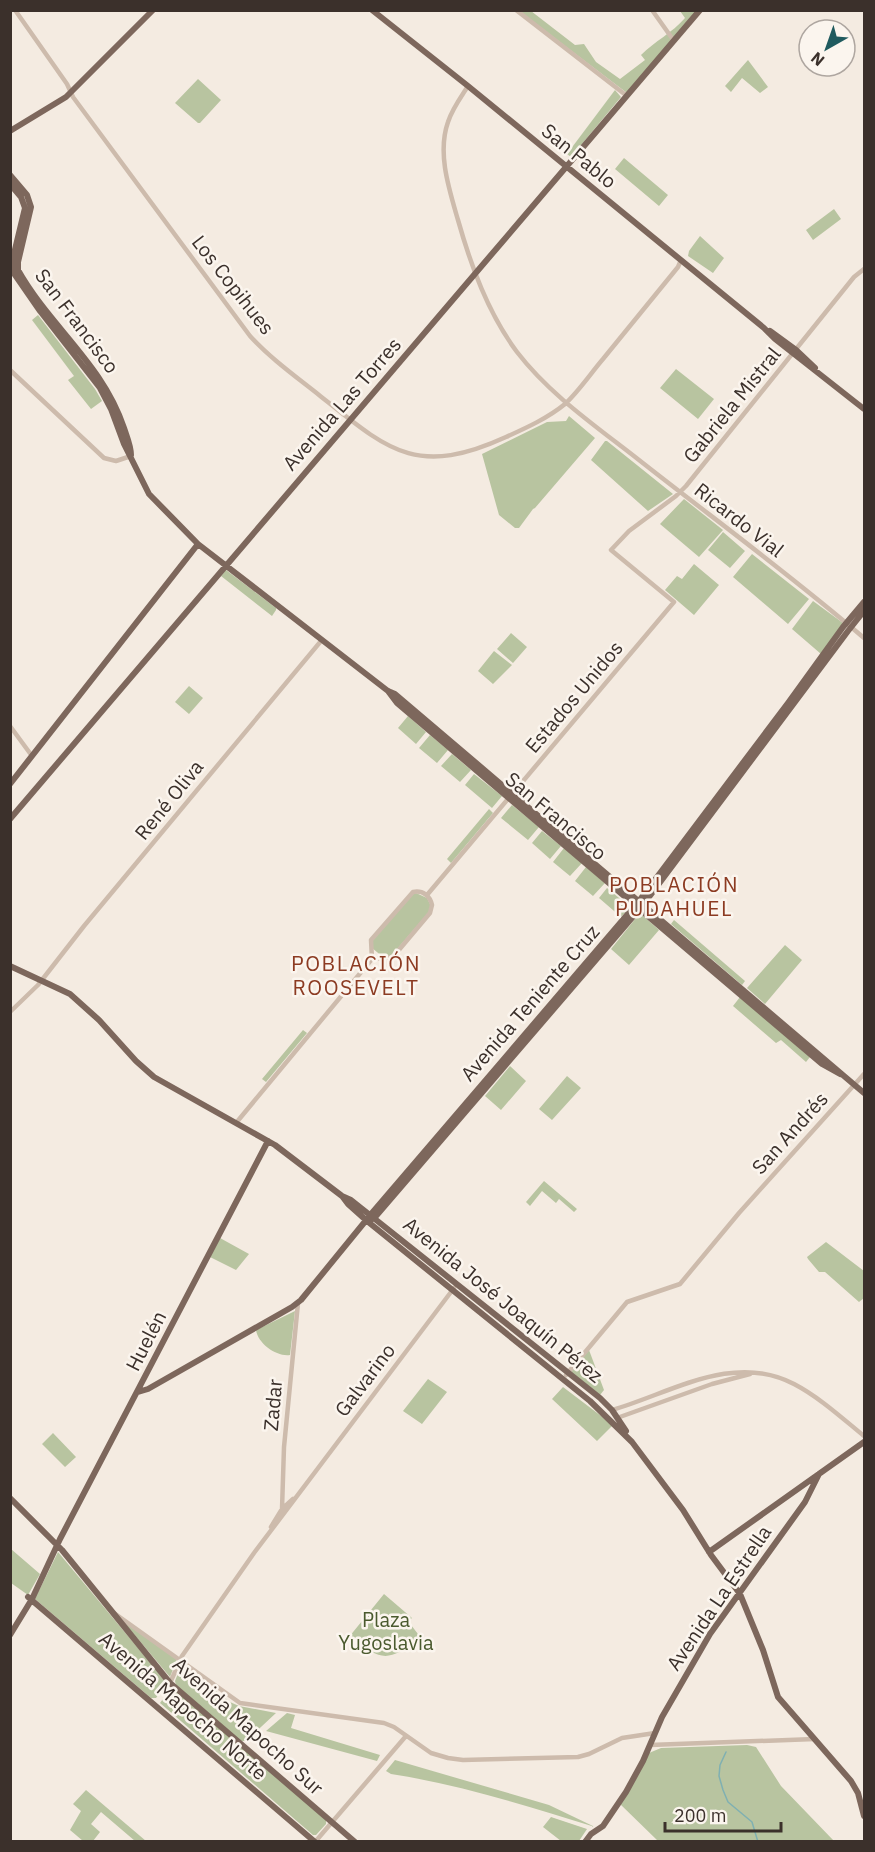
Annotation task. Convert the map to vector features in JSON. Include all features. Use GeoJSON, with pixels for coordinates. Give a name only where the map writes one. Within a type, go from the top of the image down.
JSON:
{"type":"FeatureCollection","features":[{"type":"Feature","properties":{"kind":"main road"},"geometry":{"type":"LineString","coordinates":[[10,131],[71,92],[153,10]]}},
{"type":"Feature","properties":{"kind":"main road","name":"San Pablo"},"geometry":{"type":"LineString","coordinates":[[372,10],[864,409]]}},
{"type":"Feature","properties":{"kind":"main road","name":"Avenida Las Torres"},"geometry":{"type":"LineString","coordinates":[[10,819],[700,10]]}},
{"type":"Feature","properties":{"kind":"main road","name":"San Francisco"},"geometry":{"type":"LineString","coordinates":[[10,175],[27,195],[31,207],[18,260],[18,270],[109,391],[121,420],[131,456]]}},
{"type":"Feature","properties":{"kind":"main road","name":"San Francisco"},"geometry":{"type":"LineString","coordinates":[[10,184],[21,197],[25,212],[12,262],[13,272],[40,311],[95,380],[111,409],[149,494],[198,544],[225,567],[388,692],[395,694],[822,1064],[845,1077],[864,1093]]}},
{"type":"Feature","properties":{"kind":"main road"},"geometry":{"type":"LineString","coordinates":[[10,784],[198,544]]}},
{"type":"Feature","properties":{"kind":"main road","name":"Avenida Teniente Cruz"},"geometry":{"type":"LineString","coordinates":[[138,1392],[298,1303],[639,905],[864,602]]}},
{"type":"Feature","properties":{"kind":"main road","name":"Avenida Teniente Cruz"},"geometry":{"type":"LineString","coordinates":[[849,625],[864,611]]}},
{"type":"Feature","properties":{"kind":"main road","name":"Avenida José Joaquín Pérez"},"geometry":{"type":"LineString","coordinates":[[10,966],[66,992],[85,1006],[154,1077],[268,1141],[342,1196],[348,1204],[371,1218],[458,1283],[612,1410],[632,1442],[683,1510],[709,1552],[740,1594],[763,1650],[778,1697],[851,1781],[858,1793],[864,1816]]}},
{"type":"Feature","properties":{"kind":"main road","name":"Huelén"},"geometry":{"type":"LineString","coordinates":[[144,1387],[268,1141]]}},
{"type":"Feature","properties":{"kind":"main road","name":"Avenida José Joaquín Pérez"},"geometry":{"type":"LineString","coordinates":[[371,1218],[453,1290],[591,1402],[632,1442]]}},
{"type":"Feature","properties":{"kind":"main road"},"geometry":{"type":"LineString","coordinates":[[507,1335],[513,1328]]}},
{"type":"Feature","properties":{"kind":"main road","name":"Huelén"},"geometry":{"type":"LineString","coordinates":[[10,1635],[138,1392]]}},
{"type":"Feature","properties":{"kind":"main road"},"geometry":{"type":"LineString","coordinates":[[591,1402],[617,1418]]}},
{"type":"Feature","properties":{"kind":"main road","name":"Avenida La Estrella"},"geometry":{"type":"LineString","coordinates":[[709,1552],[864,1442]]}},
{"type":"Feature","properties":{"kind":"main road","name":"Avenida La Estrella"},"geometry":{"type":"LineString","coordinates":[[587,1842],[603,1826],[628,1788],[652,1739],[710,1634],[805,1502],[819,1474]]}},
{"type":"Feature","properties":{"kind":"main road","name":"Avenida Mapocho Sur"},"geometry":{"type":"LineString","coordinates":[[10,1497],[58,1545],[170,1683],[355,1842]]}},
{"type":"Feature","properties":{"kind":"main road","name":"Avenida Mapocho Norte"},"geometry":{"type":"LineString","coordinates":[[30,1598],[315,1842]]}},
{"type":"Feature","properties":{"kind":"street","name":"Los Copihues"},"geometry":{"type":"LineString","coordinates":[[15,10],[71,92],[250,336],[350,420],[376,440],[400,452],[421,456],[449,455],[477,449],[510,435],[567,402],[678,267],[681,260]]}},
{"type":"Feature","properties":{"kind":"street"},"geometry":{"type":"LineString","coordinates":[[516,10],[627,96]]}},
{"type":"Feature","properties":{"kind":"street"},"geometry":{"type":"LineString","coordinates":[[652,10],[674,41]]}},
{"type":"Feature","properties":{"kind":"street","name":"Ricardo Vial"},"geometry":{"type":"LineString","coordinates":[[468,86],[448,119],[444,150],[446,173],[452,201],[475,273],[494,314],[512,344],[535,373],[567,402],[864,638]]}},
{"type":"Feature","properties":{"kind":"street","name":"Gabriela Mistral"},"geometry":{"type":"LineString","coordinates":[[674,602],[611,550],[629,531],[680,492],[854,277],[864,269]]}},
{"type":"Feature","properties":{"kind":"street"},"geometry":{"type":"LineString","coordinates":[[10,370],[104,458],[116,461],[131,456]]}},
{"type":"Feature","properties":{"kind":"street","name":"Estados Unidos"},"geometry":{"type":"LineString","coordinates":[[427,895],[674,602]]}},
{"type":"Feature","properties":{"kind":"street","name":"René Oliva"},"geometry":{"type":"LineString","coordinates":[[10,1012],[42,980],[321,641]]}},
{"type":"Feature","properties":{"kind":"street"},"geometry":{"type":"LineString","coordinates":[[10,726],[32,756]]}},
{"type":"Feature","properties":{"kind":"street"},"geometry":{"type":"LineString","coordinates":[[236,1123],[372,959],[388,959],[394,956],[431,911],[432,903],[427,895],[417,891],[409,895],[371,939],[372,959]]}},
{"type":"Feature","properties":{"kind":"street"},"geometry":{"type":"LineString","coordinates":[[371,949],[381,958]]}},
{"type":"Feature","properties":{"kind":"street","name":"San Andrés"},"geometry":{"type":"LineString","coordinates":[[568,1372],[627,1302],[680,1284],[864,1074]]}},
{"type":"Feature","properties":{"kind":"street","name":"Galvarino"},"geometry":{"type":"LineString","coordinates":[[170,1683],[179,1660],[268,1535],[458,1283]]}},
{"type":"Feature","properties":{"kind":"street","name":"Zadar"},"geometry":{"type":"LineString","coordinates":[[282,1509],[298,1303]]}},
{"type":"Feature","properties":{"kind":"street"},"geometry":{"type":"LineString","coordinates":[[612,1410],[714,1375],[739,1371],[780,1378],[798,1386],[864,1436]]}},
{"type":"Feature","properties":{"kind":"street"},"geometry":{"type":"LineString","coordinates":[[563,1380],[568,1372]]}},
{"type":"Feature","properties":{"kind":"street"},"geometry":{"type":"LineString","coordinates":[[617,1418],[712,1384],[753,1374]]}},
{"type":"Feature","properties":{"kind":"street","name":"Galvarino"},"geometry":{"type":"LineString","coordinates":[[268,1535],[282,1509],[297,1495]]}},
{"type":"Feature","properties":{"kind":"street"},"geometry":{"type":"LineString","coordinates":[[275,1506],[281,1500],[291,1501]]}},
{"type":"Feature","properties":{"kind":"street"},"geometry":{"type":"LineString","coordinates":[[113,1612],[242,1704],[379,1722],[394,1727],[430,1753],[463,1760],[578,1757],[618,1739],[652,1739],[658,1744],[815,1739]]}},
{"type":"Feature","properties":{"kind":"street"},"geometry":{"type":"LineString","coordinates":[[315,1842],[406,1736]]}},
{"type":"Feature","properties":{"kind":"green space"},"geometry":{"type":"Polygon","coordinates":[[[519,11],[531,11],[575,45],[584,44],[596,62],[620,79],[645,60],[641,55],[685,18],[680,11],[697,11],[627,93],[519,11]]]}},
{"type":"Feature","properties":{"kind":"green space"},"geometry":{"type":"Polygon","coordinates":[[[748,60],[768,87],[760,93],[742,78],[731,92],[725,86],[748,60]]]}},
{"type":"Feature","properties":{"kind":"green space"},"geometry":{"type":"Polygon","coordinates":[[[198,79],[221,100],[200,123],[175,103],[198,79]]]}},
{"type":"Feature","properties":{"kind":"green space"},"geometry":{"type":"Polygon","coordinates":[[[615,90],[621,97],[571,157],[567,154],[615,90]]]}},
{"type":"Feature","properties":{"kind":"green space"},"geometry":{"type":"Polygon","coordinates":[[[624,158],[668,195],[659,206],[615,169],[624,158]]]}},
{"type":"Feature","properties":{"kind":"green space"},"geometry":{"type":"Polygon","coordinates":[[[834,209],[841,219],[813,240],[806,230],[834,209]]]}},
{"type":"Feature","properties":{"kind":"green space"},"geometry":{"type":"Polygon","coordinates":[[[700,236],[724,258],[713,273],[688,256],[700,236]]]}},
{"type":"Feature","properties":{"kind":"green space"},"geometry":{"type":"Polygon","coordinates":[[[38,315],[102,401],[91,409],[68,380],[74,376],[32,320],[38,315]]]}},
{"type":"Feature","properties":{"kind":"green space"},"geometry":{"type":"Polygon","coordinates":[[[676,369],[714,399],[698,419],[660,388],[676,369]]]}},
{"type":"Feature","properties":{"kind":"green space"},"geometry":{"type":"Polygon","coordinates":[[[569,416],[595,438],[519,528],[515,528],[499,515],[482,454],[547,422],[566,421],[569,416]]]}},
{"type":"Feature","properties":{"kind":"green space"},"geometry":{"type":"Polygon","coordinates":[[[605,441],[673,494],[648,511],[591,460],[605,441]]]}},
{"type":"Feature","properties":{"kind":"green space"},"geometry":{"type":"Polygon","coordinates":[[[684,499],[723,530],[699,557],[660,524],[684,499]]]}},
{"type":"Feature","properties":{"kind":"green space"},"geometry":{"type":"Polygon","coordinates":[[[723,532],[745,551],[730,568],[708,550],[723,532]]]}},
{"type":"Feature","properties":{"kind":"green space"},"geometry":{"type":"Polygon","coordinates":[[[752,554],[809,599],[788,624],[733,577],[752,554]]]}},
{"type":"Feature","properties":{"kind":"green space"},"geometry":{"type":"Polygon","coordinates":[[[694,564],[719,585],[694,615],[665,590],[677,576],[682,579],[694,564]]]}},
{"type":"Feature","properties":{"kind":"green space"},"geometry":{"type":"Polygon","coordinates":[[[226,570],[276,608],[272,616],[221,576],[226,570]]]}},
{"type":"Feature","properties":{"kind":"green space"},"geometry":{"type":"Polygon","coordinates":[[[813,601],[843,623],[821,654],[792,629],[813,601]]]}},
{"type":"Feature","properties":{"kind":"green space"},"geometry":{"type":"Polygon","coordinates":[[[511,633],[527,647],[513,663],[497,649],[511,633]]]}},
{"type":"Feature","properties":{"kind":"green space"},"geometry":{"type":"Polygon","coordinates":[[[494,651],[512,665],[493,684],[478,671],[494,651]]]}},
{"type":"Feature","properties":{"kind":"green space"},"geometry":{"type":"Polygon","coordinates":[[[189,686],[203,698],[189,714],[175,702],[189,686]]]}},
{"type":"Feature","properties":{"kind":"green space"},"geometry":{"type":"Polygon","coordinates":[[[408,716],[426,732],[416,744],[398,728],[408,716]]]}},
{"type":"Feature","properties":{"kind":"green space"},"geometry":{"type":"Polygon","coordinates":[[[430,735],[448,750],[437,763],[419,748],[430,735]]]}},
{"type":"Feature","properties":{"kind":"green space"},"geometry":{"type":"Polygon","coordinates":[[[452,754],[471,770],[460,782],[441,766],[452,754]]]}},
{"type":"Feature","properties":{"kind":"green space"},"geometry":{"type":"Polygon","coordinates":[[[474,774],[502,796],[492,808],[465,785],[474,774]]]}},
{"type":"Feature","properties":{"kind":"green space"},"geometry":{"type":"Polygon","coordinates":[[[512,805],[539,827],[528,840],[501,818],[512,805]]]}},
{"type":"Feature","properties":{"kind":"green space"},"geometry":{"type":"Polygon","coordinates":[[[489,809],[493,813],[451,863],[447,859],[489,809]]]}},
{"type":"Feature","properties":{"kind":"green space"},"geometry":{"type":"Polygon","coordinates":[[[542,831],[561,846],[550,859],[532,843],[542,831]]]}},
{"type":"Feature","properties":{"kind":"green space"},"geometry":{"type":"Polygon","coordinates":[[[564,848],[582,863],[570,876],[553,862],[564,848]]]}},
{"type":"Feature","properties":{"kind":"green space"},"geometry":{"type":"Polygon","coordinates":[[[586,867],[605,883],[593,896],[575,881],[586,867]]]}},
{"type":"Feature","properties":{"kind":"green space"},"geometry":{"type":"Polygon","coordinates":[[[607,888],[630,907],[621,917],[599,898],[607,888]]]}},
{"type":"Feature","properties":{"kind":"green space"},"geometry":{"type":"Polygon","coordinates":[[[416,893],[427,898],[431,906],[430,911],[391,956],[383,957],[372,948],[372,941],[411,895],[416,893]]]}},
{"type":"Feature","properties":{"kind":"green space"},"geometry":{"type":"Polygon","coordinates":[[[640,913],[659,930],[629,965],[611,949],[640,913]]]}},
{"type":"Feature","properties":{"kind":"green space"},"geometry":{"type":"Polygon","coordinates":[[[674,920],[745,981],[742,985],[671,924],[674,920]]]}},
{"type":"Feature","properties":{"kind":"green space"},"geometry":{"type":"Polygon","coordinates":[[[785,945],[802,960],[765,1004],[747,988],[785,945]]]}},
{"type":"Feature","properties":{"kind":"green space"},"geometry":{"type":"Polygon","coordinates":[[[740,997],[810,1057],[806,1062],[781,1040],[776,1043],[733,1006],[740,997]]]}},
{"type":"Feature","properties":{"kind":"green space"},"geometry":{"type":"Polygon","coordinates":[[[303,1030],[307,1033],[266,1082],[262,1079],[303,1030]]]}},
{"type":"Feature","properties":{"kind":"green space"},"geometry":{"type":"Polygon","coordinates":[[[510,1066],[526,1081],[501,1110],[485,1096],[510,1066]]]}},
{"type":"Feature","properties":{"kind":"green space"},"geometry":{"type":"Polygon","coordinates":[[[567,1076],[581,1088],[552,1120],[539,1109],[567,1076]]]}},
{"type":"Feature","properties":{"kind":"green space"},"geometry":{"type":"Polygon","coordinates":[[[544,1181],[577,1209],[574,1212],[559,1199],[556,1203],[542,1191],[530,1206],[526,1202],[544,1181]]]}},
{"type":"Feature","properties":{"kind":"green space"},"geometry":{"type":"Polygon","coordinates":[[[220,1238],[249,1254],[236,1270],[210,1257],[220,1238]]]}},
{"type":"Feature","properties":{"kind":"green space"},"geometry":{"type":"Polygon","coordinates":[[[826,1242],[864,1271],[864,1298],[859,1302],[825,1272],[819,1272],[808,1259],[807,1257],[826,1242]]]}},
{"type":"Feature","properties":{"kind":"green space"},"geometry":{"type":"Polygon","coordinates":[[[295,1311],[290,1355],[274,1352],[264,1345],[256,1330],[295,1311]]]}},
{"type":"Feature","properties":{"kind":"green space"},"geometry":{"type":"Polygon","coordinates":[[[589,1350],[604,1390],[600,1395],[571,1372],[589,1350]]]}},
{"type":"Feature","properties":{"kind":"green space"},"geometry":{"type":"Polygon","coordinates":[[[428,1379],[447,1392],[422,1424],[403,1411],[428,1379]]]}},
{"type":"Feature","properties":{"kind":"green space"},"geometry":{"type":"Polygon","coordinates":[[[563,1387],[613,1425],[597,1441],[552,1399],[563,1387]]]}},
{"type":"Feature","properties":{"kind":"green space"},"geometry":{"type":"Polygon","coordinates":[[[53,1433],[76,1457],[65,1467],[42,1444],[53,1433]]]}},
{"type":"Feature","properties":{"kind":"green space"},"geometry":{"type":"Polygon","coordinates":[[[11,1549],[40,1574],[28,1595],[11,1583],[11,1549]]]}},
{"type":"Feature","properties":{"kind":"green space"},"geometry":{"type":"Polygon","coordinates":[[[58,1552],[167,1683],[156,1698],[151,1698],[35,1599],[58,1552]]]}},
{"type":"Feature","properties":{"kind":"green space","name":"Plaza Yugoslavia"},"geometry":{"type":"Polygon","coordinates":[[[384,1594],[412,1618],[408,1621],[421,1638],[399,1652],[385,1656],[370,1651],[349,1637],[384,1594]]]}},
{"type":"Feature","properties":{"kind":"green space"},"geometry":{"type":"Polygon","coordinates":[[[123,1621],[177,1659],[170,1677],[123,1621]]]}},
{"type":"Feature","properties":{"kind":"green space"},"geometry":{"type":"Polygon","coordinates":[[[183,1665],[230,1702],[276,1713],[246,1741],[241,1741],[176,1685],[175,1681],[183,1665]]]}},
{"type":"Feature","properties":{"kind":"green space"},"geometry":{"type":"Polygon","coordinates":[[[170,1689],[174,1689],[326,1820],[326,1824],[316,1835],[313,1835],[160,1703],[170,1689]]]}},
{"type":"Feature","properties":{"kind":"green space"},"geometry":{"type":"Polygon","coordinates":[[[287,1713],[295,1715],[291,1728],[380,1755],[377,1761],[266,1731],[287,1713]]]}},
{"type":"Feature","properties":{"kind":"green space"},"geometry":{"type":"Polygon","coordinates":[[[747,1745],[756,1747],[781,1786],[834,1841],[658,1841],[620,1804],[649,1753],[661,1748],[747,1745]]]}},
{"type":"Feature","properties":{"kind":"green space"},"geometry":{"type":"Polygon","coordinates":[[[395,1760],[549,1805],[595,1827],[469,1790],[391,1774],[386,1771],[395,1760]]]}},
{"type":"Feature","properties":{"kind":"green space"},"geometry":{"type":"Polygon","coordinates":[[[86,1790],[146,1841],[135,1841],[101,1812],[91,1824],[100,1832],[93,1841],[83,1841],[70,1830],[81,1811],[73,1804],[86,1790]]]}},
{"type":"Feature","properties":{"kind":"green space"},"geometry":{"type":"Polygon","coordinates":[[[551,1817],[587,1829],[579,1841],[561,1841],[543,1827],[551,1817]]]}},
{"type":"Feature","properties":{"kind":"waterway"},"geometry":{"type":"LineString","coordinates":[[726,1752],[720,1765],[719,1776],[723,1790],[728,1802],[752,1822],[758,1842]]}},
{"type":"Feature","properties":{"kind":"district","name":"POBLACIÓN PUDAHUEL"},"geometry":{"type":"Point","coordinates":[674,897]}},
{"type":"Feature","properties":{"kind":"district","name":"POBLACIÓN ROOSEVELT"},"geometry":{"type":"Point","coordinates":[356,976]}}]}
